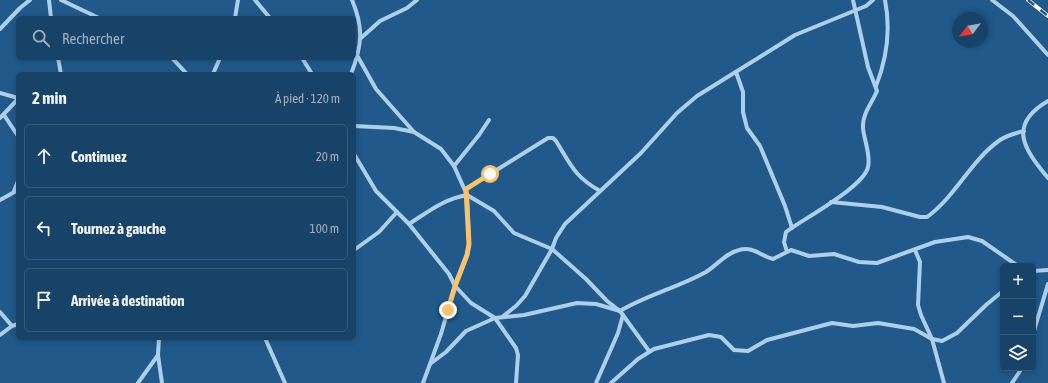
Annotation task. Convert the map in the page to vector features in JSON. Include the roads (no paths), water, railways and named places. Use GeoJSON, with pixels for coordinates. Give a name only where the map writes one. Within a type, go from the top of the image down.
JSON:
{"type":"FeatureCollection","features":[{"type":"Feature","properties":{"kind":"street"},"geometry":{"type":"LineString","coordinates":[[0,29],[30,0]]}},
{"type":"Feature","properties":{"kind":"street"},"geometry":{"type":"LineString","coordinates":[[49,0],[51,16]]}},
{"type":"Feature","properties":{"kind":"street"},"geometry":{"type":"LineString","coordinates":[[61,0],[95,16]]}},
{"type":"Feature","properties":{"kind":"street"},"geometry":{"type":"LineString","coordinates":[[235,16],[238,0]]}},
{"type":"Feature","properties":{"kind":"street"},"geometry":{"type":"LineString","coordinates":[[255,0],[268,16]]}},
{"type":"Feature","properties":{"kind":"street"},"geometry":{"type":"LineString","coordinates":[[352,0],[359,16],[361,38],[358,57],[352,72]]}},
{"type":"Feature","properties":{"kind":"street"},"geometry":{"type":"LineString","coordinates":[[361,38],[380,21],[407,8],[417,0]]}},
{"type":"Feature","properties":{"kind":"street"},"geometry":{"type":"LineString","coordinates":[[787,252],[784,236],[792,228],[812,217],[865,175],[868,159],[863,127],[864,118],[877,91],[868,68],[853,0]]}},
{"type":"Feature","properties":{"kind":"street"},"geometry":{"type":"LineString","coordinates":[[502,317],[516,306],[525,296],[565,224],[641,153],[686,104],[795,35],[866,6],[873,0]]}},
{"type":"Feature","properties":{"kind":"street"},"geometry":{"type":"LineString","coordinates":[[876,86],[884,66],[886,52],[888,29],[885,0]]}},
{"type":"Feature","properties":{"kind":"street"},"geometry":{"type":"LineString","coordinates":[[992,0],[1012,16],[1048,55]]}},
{"type":"Feature","properties":{"kind":"street"},"geometry":{"type":"LineString","coordinates":[[358,57],[376,89],[414,132],[441,149],[454,166],[466,189],[469,244],[467,255],[455,286],[441,334],[423,383]]}},
{"type":"Feature","properties":{"kind":"street"},"geometry":{"type":"LineString","coordinates":[[58,60],[61,72]]}},
{"type":"Feature","properties":{"kind":"street"},"geometry":{"type":"LineString","coordinates":[[174,60],[185,72]]}},
{"type":"Feature","properties":{"kind":"street"},"geometry":{"type":"LineString","coordinates":[[214,72],[219,60]]}},
{"type":"Feature","properties":{"kind":"street"},"geometry":{"type":"LineString","coordinates":[[303,60],[311,72]]}},
{"type":"Feature","properties":{"kind":"street"},"geometry":{"type":"LineString","coordinates":[[736,72],[743,92],[743,112],[747,128],[760,146],[785,206],[792,228]]}},
{"type":"Feature","properties":{"kind":"street"},"geometry":{"type":"LineString","coordinates":[[0,93],[16,97]]}},
{"type":"Feature","properties":{"kind":"street"},"geometry":{"type":"LineString","coordinates":[[0,118],[16,100]]}},
{"type":"Feature","properties":{"kind":"street"},"geometry":{"type":"LineString","coordinates":[[1048,101],[1031,112],[1024,131],[1024,144],[1048,178]]}},
{"type":"Feature","properties":{"kind":"street"},"geometry":{"type":"LineString","coordinates":[[4,115],[16,133]]}},
{"type":"Feature","properties":{"kind":"street"},"geometry":{"type":"LineString","coordinates":[[454,166],[479,136],[489,120]]}},
{"type":"Feature","properties":{"kind":"street"},"geometry":{"type":"LineString","coordinates":[[356,126],[394,128],[414,132]]}},
{"type":"Feature","properties":{"kind":"street"},"geometry":{"type":"LineString","coordinates":[[831,202],[882,207],[920,217],[927,217],[942,204],[991,148],[1007,136],[1024,131]]}},
{"type":"Feature","properties":{"kind":"street"},"geometry":{"type":"LineString","coordinates":[[466,189],[548,138],[553,138],[578,176],[584,182],[600,190]]}},
{"type":"Feature","properties":{"kind":"street"},"geometry":{"type":"LineString","coordinates":[[356,157],[376,191],[409,224],[448,274],[455,286],[471,303],[495,318],[518,352],[516,383]]}},
{"type":"Feature","properties":{"kind":"street"},"geometry":{"type":"LineString","coordinates":[[0,200],[16,190]]}},
{"type":"Feature","properties":{"kind":"street"},"geometry":{"type":"LineString","coordinates":[[409,224],[444,201],[452,197],[467,195],[494,211],[514,233],[552,249],[586,279],[607,301],[620,311],[649,351]]}},
{"type":"Feature","properties":{"kind":"street"},"geometry":{"type":"LineString","coordinates":[[356,249],[379,232],[397,212]]}},
{"type":"Feature","properties":{"kind":"street"},"geometry":{"type":"LineString","coordinates":[[430,365],[446,352],[466,331],[495,318],[524,315],[577,303],[596,304],[620,311],[639,300],[705,272],[738,250],[758,251],[773,259],[791,250],[809,256],[834,254],[870,264],[877,263],[935,242],[968,237],[982,242],[1014,263]]}},
{"type":"Feature","properties":{"kind":"street"},"geometry":{"type":"LineString","coordinates":[[915,250],[920,262],[918,305],[932,339],[944,383]]}},
{"type":"Feature","properties":{"kind":"street"},"geometry":{"type":"LineString","coordinates":[[1036,271],[1048,270]]}},
{"type":"Feature","properties":{"kind":"street"},"geometry":{"type":"LineString","coordinates":[[1036,324],[1048,284]]}},
{"type":"Feature","properties":{"kind":"street"},"geometry":{"type":"LineString","coordinates":[[611,383],[649,351],[693,338],[716,335],[724,339],[734,350],[739,352],[748,351],[767,340],[832,323],[853,326],[878,323],[914,329],[932,339],[942,341],[957,333],[1000,293]]}},
{"type":"Feature","properties":{"kind":"street"},"geometry":{"type":"LineString","coordinates":[[0,312],[12,326]]}},
{"type":"Feature","properties":{"kind":"street"},"geometry":{"type":"LineString","coordinates":[[596,383],[618,333],[623,315]]}},
{"type":"Feature","properties":{"kind":"street"},"geometry":{"type":"LineString","coordinates":[[0,335],[16,325]]}},
{"type":"Feature","properties":{"kind":"street"},"geometry":{"type":"LineString","coordinates":[[158,340],[158,355],[162,383]]}},
{"type":"Feature","properties":{"kind":"street"},"geometry":{"type":"LineString","coordinates":[[267,340],[285,383]]}},
{"type":"Feature","properties":{"kind":"street"},"geometry":{"type":"LineString","coordinates":[[138,383],[158,355]]}},
{"type":"Feature","properties":{"kind":"street"},"geometry":{"type":"LineString","coordinates":[[1012,383],[1020,371]]}},
{"type":"Feature","properties":{"kind":"railway"},"geometry":{"type":"LineString","coordinates":[[1028,0],[1048,16]]}}]}
